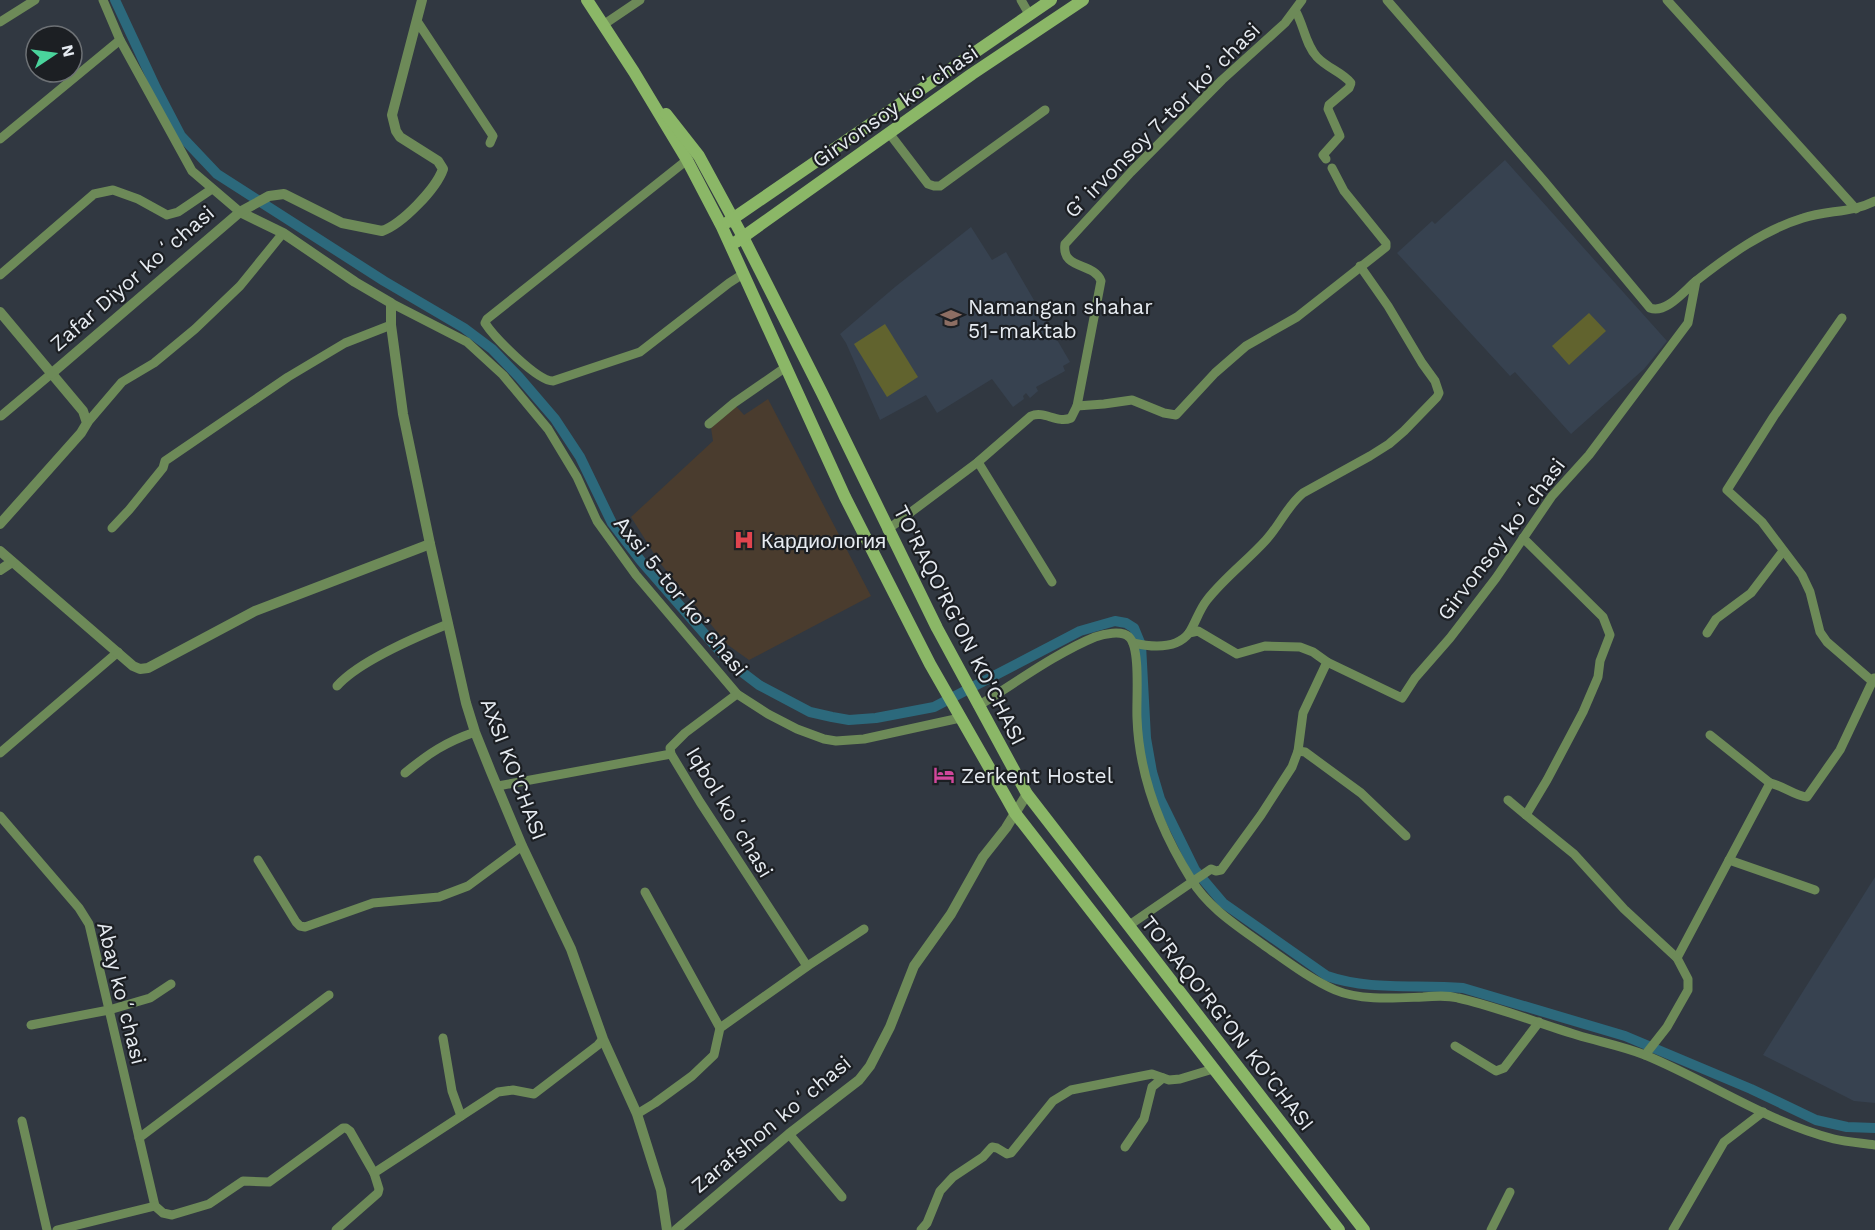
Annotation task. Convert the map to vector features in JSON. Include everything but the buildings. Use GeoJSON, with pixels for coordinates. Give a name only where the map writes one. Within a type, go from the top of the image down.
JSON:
{"type":"FeatureCollection","features":[{"type":"Feature","properties":{"kind":"main road"},"geometry":{"type":"LineString","coordinates":[[587,0],[687,160],[722,227]]}},
{"type":"Feature","properties":{"kind":"main road","name":"Girvonsoy koʻchasi"},"geometry":{"type":"LineString","coordinates":[[722,227],[1051,0]]}},
{"type":"Feature","properties":{"kind":"main road","name":"Girvonsoy koʻchasi"},"geometry":{"type":"LineString","coordinates":[[730,246],[972,74],[1083,0]]}},
{"type":"Feature","properties":{"kind":"main road"},"geometry":{"type":"LineString","coordinates":[[634,72],[699,156],[733,219]]}},
{"type":"Feature","properties":{"kind":"main road","name":"TO'RAQO'RG'ON KO'CHASI"},"geometry":{"type":"LineString","coordinates":[[733,219],[959,671],[1027,794],[1364,1230]]}},
{"type":"Feature","properties":{"kind":"main road","name":"TO'RAQO'RG'ON KO'CHASI"},"geometry":{"type":"LineString","coordinates":[[722,227],[845,497],[939,680],[1015,813],[1213,1069],[1332,1228]]}},
{"type":"Feature","properties":{"kind":"street"},"geometry":{"type":"LineString","coordinates":[[0,22],[35,0]]}},
{"type":"Feature","properties":{"kind":"street"},"geometry":{"type":"LineString","coordinates":[[103,0],[120,40],[192,171],[212,189],[243,210],[283,233],[355,282],[391,303]]}},
{"type":"Feature","properties":{"kind":"street"},"geometry":{"type":"LineString","coordinates":[[422,0],[417,21],[493,136],[490,143]]}},
{"type":"Feature","properties":{"kind":"street"},"geometry":{"type":"LineString","coordinates":[[603,25],[640,0]]}},
{"type":"Feature","properties":{"kind":"street"},"geometry":{"type":"LineString","coordinates":[[1021,0],[1029,14]]}},
{"type":"Feature","properties":{"kind":"street","name":"Gʼirvonsoy 7-tor koʼchasi"},"geometry":{"type":"LineString","coordinates":[[1077,406],[1101,281],[1096,272],[1070,261],[1064,251],[1065,244],[1186,116],[1285,23],[1302,0]]}},
{"type":"Feature","properties":{"kind":"street"},"geometry":{"type":"LineString","coordinates":[[1387,0],[1544,181],[1650,308],[1656,310],[1665,307],[1734,252],[1784,225],[1806,217],[1856,209],[1875,201]]}},
{"type":"Feature","properties":{"kind":"street"},"geometry":{"type":"LineString","coordinates":[[1666,0],[1856,209]]}},
{"type":"Feature","properties":{"kind":"street"},"geometry":{"type":"LineString","coordinates":[[1295,10],[1317,57],[1351,83],[1349,88],[1329,105],[1328,109],[1340,136],[1323,155],[1326,159]]}},
{"type":"Feature","properties":{"kind":"street","name":"Zafar Diyor koʻchasi"},"geometry":{"type":"LineString","coordinates":[[51,374],[243,210],[268,197],[284,194],[342,224],[382,231],[415,208],[440,176],[442,169],[438,162],[400,137],[393,122],[392,115],[417,21]]}},
{"type":"Feature","properties":{"kind":"street"},"geometry":{"type":"LineString","coordinates":[[0,139],[120,40]]}},
{"type":"Feature","properties":{"kind":"street"},"geometry":{"type":"LineString","coordinates":[[889,133],[927,184],[940,186],[1045,110]]}},
{"type":"Feature","properties":{"kind":"street"},"geometry":{"type":"LineString","coordinates":[[687,160],[485,323],[531,371],[543,379],[553,381],[640,352],[743,274]]}},
{"type":"Feature","properties":{"kind":"street"},"geometry":{"type":"LineString","coordinates":[[887,530],[978,462],[1031,416],[1039,414],[1054,419],[1068,419],[1073,415],[1077,406],[1132,400],[1164,413],[1176,415],[1231,358],[1254,340],[1274,331],[1297,316],[1374,257],[1387,245],[1344,191],[1332,168]]}},
{"type":"Feature","properties":{"kind":"street"},"geometry":{"type":"LineString","coordinates":[[0,274],[94,194],[113,190],[138,199],[167,215],[178,212],[212,189]]}},
{"type":"Feature","properties":{"kind":"street"},"geometry":{"type":"LineString","coordinates":[[0,524],[81,433],[122,382],[154,363],[195,329],[240,286],[283,233]]}},
{"type":"Feature","properties":{"kind":"street"},"geometry":{"type":"LineString","coordinates":[[1133,643],[1149,646],[1174,644],[1187,636],[1207,599],[1266,539],[1284,517],[1293,501],[1389,444],[1437,397],[1438,387],[1435,381],[1360,266]]}},
{"type":"Feature","properties":{"kind":"street","name":"Girvonsoy koʻchasi"},"geometry":{"type":"LineString","coordinates":[[1327,662],[1402,698],[1415,678],[1450,638],[1496,578],[1552,496],[1589,455],[1688,323],[1696,281]]}},
{"type":"Feature","properties":{"kind":"street","name":"AXSI KO'CHASI"},"geometry":{"type":"LineString","coordinates":[[391,303],[391,325],[403,414],[429,544],[475,732],[522,846],[571,949],[603,1039],[637,1114],[661,1190],[667,1230]]}},
{"type":"Feature","properties":{"kind":"street","name":"Аxsi 5-tor koʼchasi"},"geometry":{"type":"LineString","coordinates":[[391,303],[467,342],[503,375],[548,429],[578,477],[597,521],[636,575],[737,694],[797,729],[836,741],[864,739],[960,718]]}},
{"type":"Feature","properties":{"kind":"street"},"geometry":{"type":"LineString","coordinates":[[0,312],[83,411],[87,423]]}},
{"type":"Feature","properties":{"kind":"street"},"geometry":{"type":"LineString","coordinates":[[1710,735],[1770,783],[1808,797],[1840,750],[1874,678],[1827,642],[1820,632],[1810,592],[1802,575],[1762,522],[1726,490],[1842,318]]}},
{"type":"Feature","properties":{"kind":"street"},"geometry":{"type":"LineString","coordinates":[[112,528],[163,468],[165,462],[288,377],[345,342],[391,325]]}},
{"type":"Feature","properties":{"kind":"street"},"geometry":{"type":"LineString","coordinates":[[709,424],[734,403],[786,367]]}},
{"type":"Feature","properties":{"kind":"street"},"geometry":{"type":"LineString","coordinates":[[1,416],[51,374]]}},
{"type":"Feature","properties":{"kind":"street"},"geometry":{"type":"LineString","coordinates":[[978,462],[1052,582]]}},
{"type":"Feature","properties":{"kind":"street"},"geometry":{"type":"LineString","coordinates":[[1523,538],[1604,617],[1610,633],[1600,661],[1598,676],[1583,712],[1548,780],[1526,815]]}},
{"type":"Feature","properties":{"kind":"street"},"geometry":{"type":"LineString","coordinates":[[0,550],[133,666],[140,669],[147,668],[255,611],[429,544]]}},
{"type":"Feature","properties":{"kind":"street"},"geometry":{"type":"LineString","coordinates":[[1707,633],[1716,619],[1751,593],[1783,551]]}},
{"type":"Feature","properties":{"kind":"street"},"geometry":{"type":"LineString","coordinates":[[0,570],[12,562]]}},
{"type":"Feature","properties":{"kind":"street"},"geometry":{"type":"LineString","coordinates":[[337,687],[345,677],[408,641],[448,624]]}},
{"type":"Feature","properties":{"kind":"street"},"geometry":{"type":"LineString","coordinates":[[1128,926],[1211,869],[1221,870],[1278,791],[1292,767],[1298,751],[1303,713],[1327,662],[1313,652],[1300,647],[1265,646],[1237,654],[1198,631],[1189,633]]}},
{"type":"Feature","properties":{"kind":"street"},"geometry":{"type":"LineString","coordinates":[[978,706],[1073,648],[1107,634],[1125,634],[1133,643],[1136,662],[1138,733],[1154,805],[1197,879],[1204,898],[1228,919],[1302,972],[1340,992],[1373,997],[1448,996],[1610,1043],[1646,1054],[1792,1125],[1832,1138],[1875,1145]]}},
{"type":"Feature","properties":{"kind":"street"},"geometry":{"type":"LineString","coordinates":[[0,753],[118,652]]}},
{"type":"Feature","properties":{"kind":"street","name":"Iqbol koʻchasi"},"geometry":{"type":"LineString","coordinates":[[737,694],[685,733],[670,748],[671,754],[807,966]]}},
{"type":"Feature","properties":{"kind":"street"},"geometry":{"type":"LineString","coordinates":[[405,773],[432,750],[475,732]]}},
{"type":"Feature","properties":{"kind":"street"},"geometry":{"type":"LineString","coordinates":[[1298,751],[1305,752],[1361,793],[1406,836]]}},
{"type":"Feature","properties":{"kind":"street"},"geometry":{"type":"LineString","coordinates":[[498,786],[671,754]]}},
{"type":"Feature","properties":{"kind":"street"},"geometry":{"type":"LineString","coordinates":[[1677,958],[1770,783]]}},
{"type":"Feature","properties":{"kind":"street","name":"Zarafshon koʻchasi"},"geometry":{"type":"LineString","coordinates":[[676,1230],[789,1134],[859,1080],[870,1066],[890,1027],[914,966],[951,914],[983,857],[1006,828],[1027,794]]}},
{"type":"Feature","properties":{"kind":"street"},"geometry":{"type":"LineString","coordinates":[[1508,800],[1574,855],[1631,916],[1677,958],[1688,979],[1688,990],[1659,1038],[1646,1054]]}},
{"type":"Feature","properties":{"kind":"street","name":"Abay koʻchasi"},"geometry":{"type":"LineString","coordinates":[[0,816],[79,908],[89,924],[155,1206]]}},
{"type":"Feature","properties":{"kind":"street"},"geometry":{"type":"LineString","coordinates":[[258,860],[296,922],[305,927],[373,903],[439,897],[468,886],[522,846]]}},
{"type":"Feature","properties":{"kind":"street"},"geometry":{"type":"LineString","coordinates":[[1730,860],[1815,890]]}},
{"type":"Feature","properties":{"kind":"street"},"geometry":{"type":"LineString","coordinates":[[637,1114],[692,1076],[714,1055],[720,1028],[645,892]]}},
{"type":"Feature","properties":{"kind":"street"},"geometry":{"type":"LineString","coordinates":[[720,1028],[807,966],[864,929]]}},
{"type":"Feature","properties":{"kind":"street"},"geometry":{"type":"LineString","coordinates":[[31,1025],[109,1010],[150,998],[171,984]]}},
{"type":"Feature","properties":{"kind":"street"},"geometry":{"type":"LineString","coordinates":[[139,1138],[329,995]]}},
{"type":"Feature","properties":{"kind":"street"},"geometry":{"type":"LineString","coordinates":[[1455,1046],[1496,1071],[1504,1068],[1539,1022]]}},
{"type":"Feature","properties":{"kind":"street"},"geometry":{"type":"LineString","coordinates":[[443,1038],[452,1090],[461,1116]]}},
{"type":"Feature","properties":{"kind":"street"},"geometry":{"type":"LineString","coordinates":[[374,1173],[505,1090],[534,1094],[603,1039]]}},
{"type":"Feature","properties":{"kind":"street"},"geometry":{"type":"LineString","coordinates":[[921,1230],[927,1223],[939,1191],[952,1177],[983,1157],[992,1147],[1007,1154],[1011,1153],[1053,1101],[1071,1090],[1152,1074],[1169,1080],[1191,1077],[1213,1069]]}},
{"type":"Feature","properties":{"kind":"street"},"geometry":{"type":"LineString","coordinates":[[1125,1147],[1144,1119],[1152,1086],[1163,1078]]}},
{"type":"Feature","properties":{"kind":"street"},"geometry":{"type":"LineString","coordinates":[[1673,1230],[1724,1142],[1763,1112]]}},
{"type":"Feature","properties":{"kind":"street"},"geometry":{"type":"LineString","coordinates":[[22,1121],[47,1230]]}},
{"type":"Feature","properties":{"kind":"street"},"geometry":{"type":"LineString","coordinates":[[57,1230],[155,1206],[163,1213],[172,1215],[209,1204],[243,1181],[269,1182],[343,1128],[350,1131],[374,1173],[379,1189],[378,1193],[336,1230]]}},
{"type":"Feature","properties":{"kind":"street"},"geometry":{"type":"LineString","coordinates":[[789,1134],[842,1197]]}},
{"type":"Feature","properties":{"kind":"street"},"geometry":{"type":"LineString","coordinates":[[1491,1230],[1510,1192]]}},
{"type":"Feature","properties":{"kind":"shaded area"},"geometry":{"type":"Polygon","coordinates":[[[1505,160],[1667,341],[1644,369],[1571,434],[1515,372],[1510,376],[1397,253],[1432,221],[1435,224],[1505,160]]]}},
{"type":"Feature","properties":{"kind":"shaded area","name":"Namangan shahar 51-maktab"},"geometry":{"type":"Polygon","coordinates":[[[971,227],[992,260],[1006,252],[1070,362],[1063,366],[1065,371],[1036,387],[1038,391],[1030,398],[1026,393],[1023,396],[1024,399],[1013,407],[992,379],[937,413],[926,395],[880,420],[840,334],[971,227]]]}},
{"type":"Feature","properties":{"kind":"shaded area","name":"Кардиология"},"geometry":{"type":"Polygon","coordinates":[[[768,399],[871,596],[749,660],[728,645],[660,563],[631,517],[713,441],[711,428],[736,406],[744,415],[768,399]]]}},
{"type":"Feature","properties":{"kind":"shaded area"},"geometry":{"type":"Polygon","coordinates":[[[1875,877],[1875,1103],[1854,1101],[1763,1055],[1875,877]]]}},
{"type":"Feature","properties":{"kind":"green space"},"geometry":{"type":"Polygon","coordinates":[[[1589,313],[1606,331],[1569,365],[1552,346],[1589,313]]]}},
{"type":"Feature","properties":{"kind":"green space"},"geometry":{"type":"Polygon","coordinates":[[[885,324],[918,377],[887,397],[854,344],[885,324]]]}},
{"type":"Feature","properties":{"kind":"waterway"},"geometry":{"type":"LineString","coordinates":[[115,0],[181,136],[217,174],[384,281],[464,328],[492,349],[555,419],[580,457],[612,523],[641,561],[730,663],[759,685],[810,712],[849,720],[876,718],[934,707],[1080,631],[1115,621],[1126,623],[1134,628],[1141,645],[1146,738],[1152,772],[1160,799],[1195,870],[1223,903],[1327,976],[1360,984],[1463,988],[1625,1036],[1751,1089],[1816,1120],[1847,1127],[1875,1128]]}},
{"type":"Feature","properties":{"kind":"place","name":"Namangan shahar 51-maktab"},"geometry":{"type":"Point","coordinates":[951,318]}},
{"type":"Feature","properties":{"kind":"place","name":"Кардиология"},"geometry":{"type":"Point","coordinates":[744,540]}},
{"type":"Feature","properties":{"kind":"place","name":"Zerkent Hostel"},"geometry":{"type":"Point","coordinates":[944,775]}}]}
